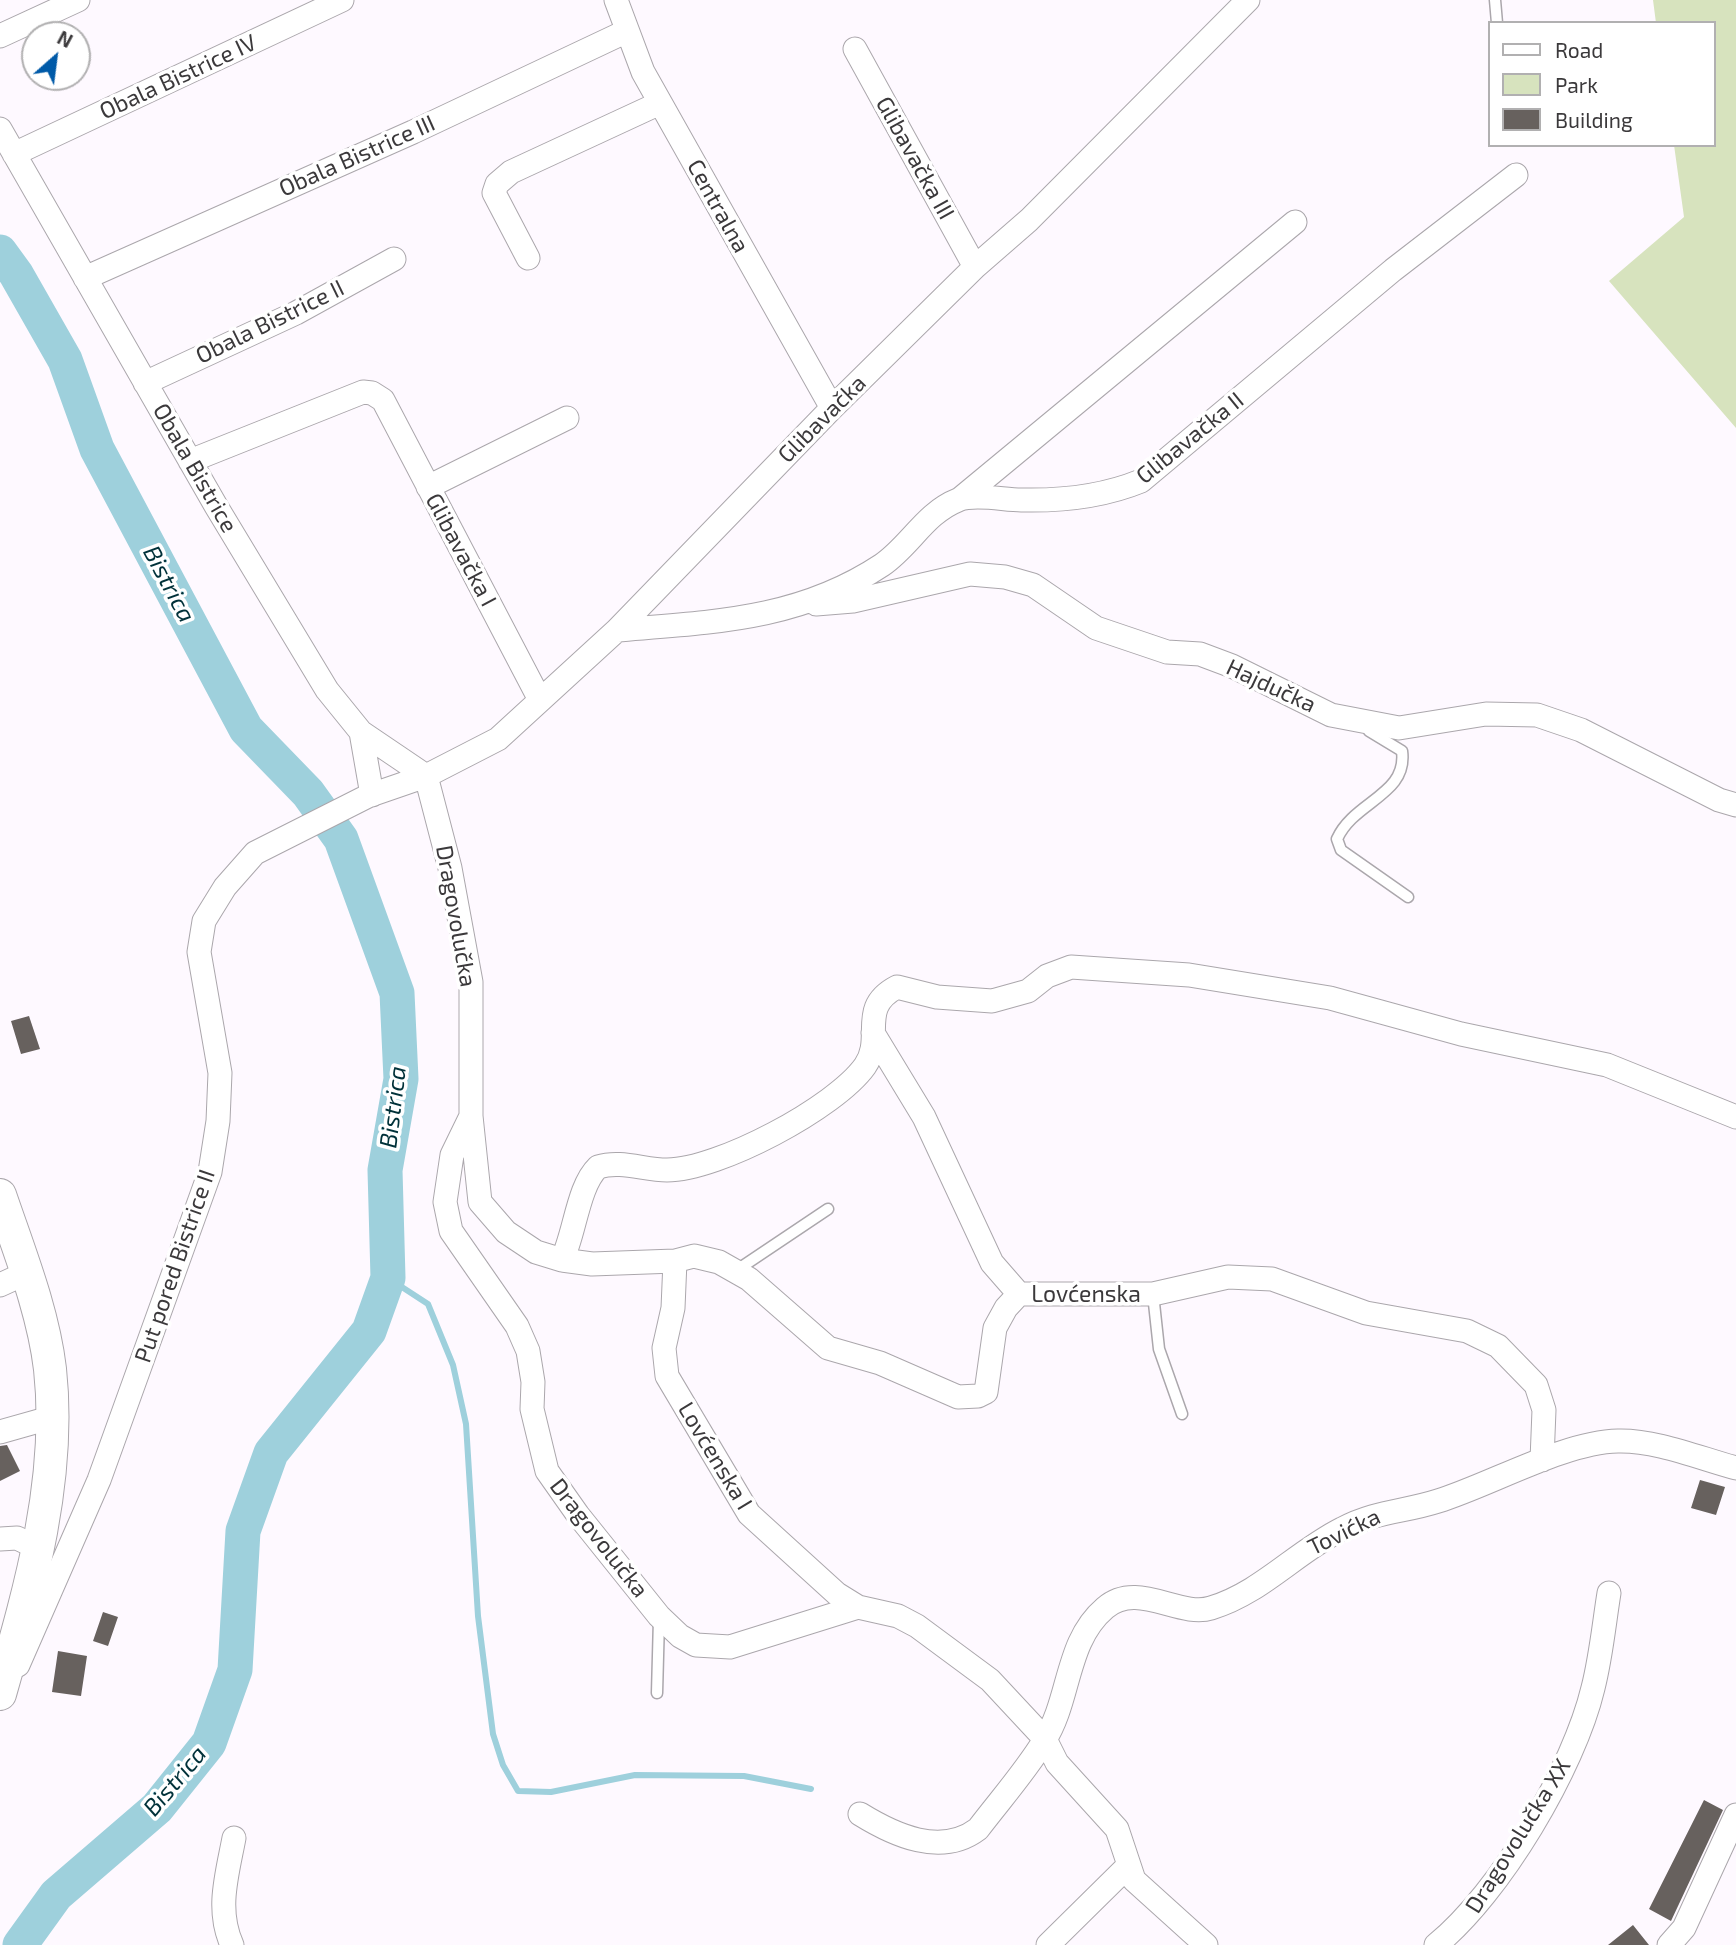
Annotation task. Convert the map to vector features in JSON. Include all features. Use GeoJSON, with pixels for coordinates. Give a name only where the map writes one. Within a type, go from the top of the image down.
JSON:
{"type":"FeatureCollection","features":[{"type":"Feature","properties":{"kind":"street"},"geometry":{"type":"LineString","coordinates":[[0,36],[78,0]]}},
{"type":"Feature","properties":{"kind":"street","name":"Obala Bistrice IV"},"geometry":{"type":"LineString","coordinates":[[14,153],[342,0]]}},
{"type":"Feature","properties":{"kind":"street","name":"Centralna"},"geometry":{"type":"LineString","coordinates":[[616,0],[643,72],[832,408]]}},
{"type":"Feature","properties":{"kind":"street","name":"Glibavačka"},"geometry":{"type":"LineString","coordinates":[[370,795],[426,776],[498,739],[617,630],[832,408],[975,267],[1029,220],[1248,0]]}},
{"type":"Feature","properties":{"kind":"street","name":"Obala Bistrice III"},"geometry":{"type":"LineString","coordinates":[[85,278],[413,132],[627,31]]}},
{"type":"Feature","properties":{"kind":"street","name":"Glibavačka III"},"geometry":{"type":"LineString","coordinates":[[855,49],[975,267]]}},
{"type":"Feature","properties":{"kind":"street"},"geometry":{"type":"LineString","coordinates":[[528,258],[494,193],[497,184],[511,172],[660,103]]}},
{"type":"Feature","properties":{"kind":"street","name":"Obala Bistrice"},"geometry":{"type":"LineString","coordinates":[[0,129],[190,461],[327,690],[361,732],[426,776]]}},
{"type":"Feature","properties":{"kind":"street","name":"Glibavačka II"},"geometry":{"type":"LineString","coordinates":[[960,499],[1069,501],[1121,489],[1141,481],[1393,270],[1516,176]]}},
{"type":"Feature","properties":{"kind":"street"},"geometry":{"type":"LineString","coordinates":[[617,630],[738,620],[806,604],[883,564],[936,512],[960,499],[1295,222]]}},
{"type":"Feature","properties":{"kind":"street","name":"Obala Bistrice II"},"geometry":{"type":"LineString","coordinates":[[145,383],[296,313],[394,259]]}},
{"type":"Feature","properties":{"kind":"street","name":"Glibavačka I"},"geometry":{"type":"LineString","coordinates":[[190,461],[363,393],[372,393],[383,400],[540,700]]}},
{"type":"Feature","properties":{"kind":"street"},"geometry":{"type":"LineString","coordinates":[[428,487],[567,418]]}},
{"type":"Feature","properties":{"kind":"street","name":"Hajdučka"},"geometry":{"type":"LineString","coordinates":[[806,604],[853,601],[970,574],[1005,577],[1033,585],[1096,628],[1167,652],[1200,654],[1222,662],[1331,715],[1399,728],[1486,714],[1536,715],[1581,730],[1719,800],[1736,805]]}},
{"type":"Feature","properties":{"kind":"street"},"geometry":{"type":"LineString","coordinates":[[361,732],[370,795]]}},
{"type":"Feature","properties":{"kind":"street","name":"Dragovolučka"},"geometry":{"type":"LineString","coordinates":[[426,776],[450,868],[471,982],[471,1116],[452,1155],[445,1202],[451,1231],[517,1326],[528,1351],[534,1382],[532,1409],[547,1471],[659,1616],[680,1636],[712,1648],[730,1647],[858,1607]]}},
{"type":"Feature","properties":{"kind":"street","name":"Put pored Bistrice II"},"geometry":{"type":"LineString","coordinates":[[3,1685],[29,1646],[78,1533],[210,1172],[218,1121],[220,1073],[198,953],[204,921],[225,887],[255,853],[370,795]]}},
{"type":"Feature","properties":{"kind":"street"},"geometry":{"type":"LineString","coordinates":[[562,1261],[572,1239],[587,1182],[598,1167],[622,1165],[668,1171],[705,1163],[757,1142],[827,1104],[866,1065],[873,1046],[872,1017],[885,993],[897,988],[937,997],[992,1001],[1028,991],[1047,976],[1071,967],[1189,975],[1330,998],[1522,1049],[1607,1065],[1736,1117]]}},
{"type":"Feature","properties":{"kind":"street"},"geometry":{"type":"LineString","coordinates":[[873,1033],[924,1117],[992,1263],[1019,1294]]}},
{"type":"Feature","properties":{"kind":"street","name":"Lovćenska"},"geometry":{"type":"LineString","coordinates":[[471,1116],[480,1202],[506,1232],[536,1252],[562,1261],[592,1264],[675,1261],[694,1256],[737,1270],[828,1348],[880,1363],[958,1397],[968,1398],[986,1392],[995,1328],[1006,1308],[1019,1294],[1153,1294],[1228,1277],[1272,1279],[1366,1313],[1467,1331],[1498,1346],[1536,1385],[1544,1410],[1542,1461]]}},
{"type":"Feature","properties":{"kind":"street"},"geometry":{"type":"LineString","coordinates":[[0,1195],[13,1279],[50,1368],[53,1417],[42,1535],[3,1685]]}},
{"type":"Feature","properties":{"kind":"street","name":"Lovćenska I"},"geometry":{"type":"LineString","coordinates":[[675,1261],[673,1308],[664,1348],[667,1376],[749,1514],[837,1594],[858,1607]]}},
{"type":"Feature","properties":{"kind":"street"},"geometry":{"type":"LineString","coordinates":[[0,1432],[53,1417]]}},
{"type":"Feature","properties":{"kind":"street","name":"Tovićka"},"geometry":{"type":"LineString","coordinates":[[860,1814],[900,1836],[923,1841],[967,1838],[978,1829],[1045,1740],[1059,1707],[1072,1659],[1090,1623],[1115,1600],[1133,1597],[1208,1609],[1251,1591],[1289,1561],[1342,1528],[1387,1510],[1436,1502],[1542,1461],[1617,1441],[1645,1444],[1736,1468]]}},
{"type":"Feature","properties":{"kind":"street"},"geometry":{"type":"LineString","coordinates":[[0,1539],[78,1533]]}},
{"type":"Feature","properties":{"kind":"street","name":"Dragovolučka XX"},"geometry":{"type":"LineString","coordinates":[[1436,1945],[1458,1927],[1486,1895],[1552,1791],[1572,1752],[1594,1688],[1609,1593]]}},
{"type":"Feature","properties":{"kind":"street"},"geometry":{"type":"LineString","coordinates":[[858,1607],[898,1616],[917,1626],[990,1680],[1045,1740],[1057,1762],[1118,1829],[1127,1867],[1134,1880],[1206,1945]]}},
{"type":"Feature","properties":{"kind":"street"},"geometry":{"type":"LineString","coordinates":[[1669,1945],[1684,1928],[1736,1817]]}},
{"type":"Feature","properties":{"kind":"street"},"geometry":{"type":"LineString","coordinates":[[232,1945],[226,1931],[222,1901],[234,1838]]}},
{"type":"Feature","properties":{"kind":"street"},"geometry":{"type":"LineString","coordinates":[[1048,1945],[1127,1867]]}},
{"type":"Feature","properties":{"kind":"lane"},"geometry":{"type":"LineString","coordinates":[[1496,0],[1497,21]]}},
{"type":"Feature","properties":{"kind":"lane"},"geometry":{"type":"LineString","coordinates":[[1331,715],[1385,738],[1402,751],[1404,765],[1398,781],[1352,816],[1337,839],[1341,850],[1408,897]]}},
{"type":"Feature","properties":{"kind":"lane"},"geometry":{"type":"LineString","coordinates":[[737,1270],[828,1209]]}},
{"type":"Feature","properties":{"kind":"lane"},"geometry":{"type":"LineString","coordinates":[[1153,1294],[1159,1349],[1182,1414]]}},
{"type":"Feature","properties":{"kind":"lane"},"geometry":{"type":"LineString","coordinates":[[657,1693],[659,1616]]}},
{"type":"Feature","properties":{"kind":"green space"},"geometry":{"type":"Polygon","coordinates":[[[1653,0],[1736,0],[1736,428],[1609,281],[1684,217],[1674,147],[1715,147],[1715,21],[1656,21],[1653,0]]]}},
{"type":"Feature","properties":{"kind":"building"},"geometry":{"type":"Polygon","coordinates":[[[29,1016],[40,1049],[21,1054],[11,1021],[29,1016]]]}},
{"type":"Feature","properties":{"kind":"building"},"geometry":{"type":"Polygon","coordinates":[[[7,1445],[20,1471],[0,1481],[0,1446],[7,1445]]]}},
{"type":"Feature","properties":{"kind":"building"},"geometry":{"type":"Polygon","coordinates":[[[1700,1480],[1725,1487],[1716,1515],[1691,1508],[1700,1480]]]}},
{"type":"Feature","properties":{"kind":"building"},"geometry":{"type":"Polygon","coordinates":[[[103,1612],[118,1617],[108,1646],[93,1641],[103,1612]]]}},
{"type":"Feature","properties":{"kind":"building"},"geometry":{"type":"Polygon","coordinates":[[[58,1651],[87,1656],[81,1696],[52,1692],[58,1651]]]}},
{"type":"Feature","properties":{"kind":"building"},"geometry":{"type":"Polygon","coordinates":[[[1704,1800],[1723,1810],[1671,1921],[1649,1909],[1704,1800]]]}},
{"type":"Feature","properties":{"kind":"building"},"geometry":{"type":"Polygon","coordinates":[[[1633,1925],[1649,1945],[1608,1945],[1633,1925]]]}},
{"type":"Feature","properties":{"kind":"waterway","name":"Bistrica"},"geometry":{"type":"LineString","coordinates":[[0,252],[16,274],[65,360],[97,449],[246,729],[308,793],[341,839],[397,993],[401,1079],[385,1170],[388,1278],[369,1331],[271,1453],[243,1531],[235,1670],[209,1743],[157,1808],[56,1895],[20,1945]]}},
{"type":"Feature","properties":{"kind":"waterway"},"geometry":{"type":"LineString","coordinates":[[388,1278],[428,1304],[453,1365],[466,1424],[478,1616],[493,1734],[503,1765],[518,1791],[551,1792],[635,1775],[744,1776],[811,1789]]}}]}
